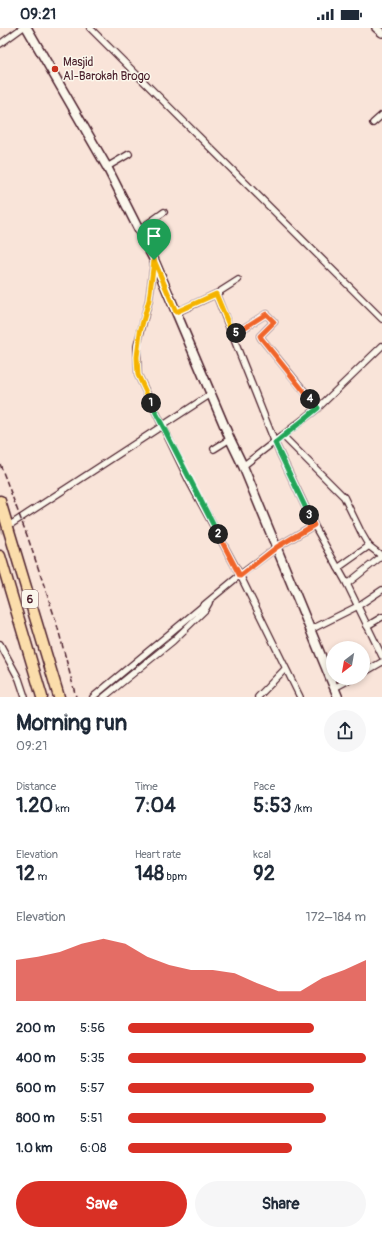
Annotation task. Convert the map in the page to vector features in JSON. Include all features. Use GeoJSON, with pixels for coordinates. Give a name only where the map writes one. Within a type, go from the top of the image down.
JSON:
{"type":"FeatureCollection","features":[{"type":"Feature","properties":{"kind":"highway","name":"6"},"geometry":{"type":"LineString","coordinates":[[0,502],[59,697]]}},
{"type":"Feature","properties":{"kind":"highway","name":"6"},"geometry":{"type":"LineString","coordinates":[[0,556],[42,697]]}},
{"type":"Feature","properties":{"kind":"main road"},"geometry":{"type":"LineString","coordinates":[[27,28],[107,167],[154,260],[230,439],[243,466],[338,697]]}},
{"type":"Feature","properties":{"kind":"street"},"geometry":{"type":"LineString","coordinates":[[0,44],[22,28]]}},
{"type":"Feature","properties":{"kind":"street"},"geometry":{"type":"LineString","coordinates":[[90,28],[382,319]]}},
{"type":"Feature","properties":{"kind":"street"},"geometry":{"type":"LineString","coordinates":[[376,28],[382,32]]}},
{"type":"Feature","properties":{"kind":"street"},"geometry":{"type":"LineString","coordinates":[[373,123],[382,115]]}},
{"type":"Feature","properties":{"kind":"street"},"geometry":{"type":"LineString","coordinates":[[107,167],[129,154]]}},
{"type":"Feature","properties":{"kind":"street"},"geometry":{"type":"LineString","coordinates":[[139,230],[164,212]]}},
{"type":"Feature","properties":{"kind":"street"},"geometry":{"type":"LineString","coordinates":[[154,260],[149,300],[138,346],[137,369],[147,396],[240,576],[300,697]]}},
{"type":"Feature","properties":{"kind":"street"},"geometry":{"type":"LineString","coordinates":[[176,312],[216,294],[238,280]]}},
{"type":"Feature","properties":{"kind":"street"},"geometry":{"type":"LineString","coordinates":[[216,294],[275,443],[314,525],[348,584],[382,656]]}},
{"type":"Feature","properties":{"kind":"street"},"geometry":{"type":"LineString","coordinates":[[233,335],[268,314],[274,322],[260,336],[261,338],[318,408]]}},
{"type":"Feature","properties":{"kind":"street"},"geometry":{"type":"LineString","coordinates":[[243,466],[275,443],[318,408],[382,346]]}},
{"type":"Feature","properties":{"kind":"street"},"geometry":{"type":"LineString","coordinates":[[13,523],[211,394]]}},
{"type":"Feature","properties":{"kind":"street"},"geometry":{"type":"LineString","coordinates":[[283,436],[344,497],[350,506],[357,526],[369,546],[382,556],[348,584]]}},
{"type":"Feature","properties":{"kind":"street"},"geometry":{"type":"LineString","coordinates":[[214,449],[230,439]]}},
{"type":"Feature","properties":{"kind":"street"},"geometry":{"type":"LineString","coordinates":[[93,697],[211,599],[277,547],[314,525]]}},
{"type":"Feature","properties":{"kind":"street"},"geometry":{"type":"LineString","coordinates":[[338,568],[369,546]]}},
{"type":"Feature","properties":{"kind":"street"},"geometry":{"type":"LineString","coordinates":[[310,630],[358,606],[382,590]]}},
{"type":"Feature","properties":{"kind":"street"},"geometry":{"type":"LineString","coordinates":[[104,697],[173,641],[205,610],[211,599]]}},
{"type":"Feature","properties":{"kind":"street"},"geometry":{"type":"LineString","coordinates":[[367,626],[382,617]]}},
{"type":"Feature","properties":{"kind":"street"},"geometry":{"type":"LineString","coordinates":[[0,644],[17,673],[25,697]]}},
{"type":"Feature","properties":{"kind":"street"},"geometry":{"type":"LineString","coordinates":[[370,669],[382,662]]}},
{"type":"Feature","properties":{"kind":"street"},"geometry":{"type":"LineString","coordinates":[[258,697],[285,669]]}},
{"type":"Feature","properties":{"kind":"street"},"geometry":{"type":"LineString","coordinates":[[334,688],[340,685]]}},
{"type":"Feature","properties":{"kind":"tunnel"},"geometry":{"type":"LineString","coordinates":[[0,532],[10,526]]}},
{"type":"Feature","properties":{"kind":"railway"},"geometry":{"type":"LineString","coordinates":[[0,464],[28,538],[56,621],[76,697]]}},
{"type":"Feature","properties":{"kind":"place","name":"Masjid Al-Barokah Brogo"},"geometry":{"type":"Point","coordinates":[55,69]}},
{"type":"Feature","properties":{"kind":"route"},"geometry":{"type":"LineString","coordinates":[[154,260],[176,312],[216,294],[233,335],[268,314],[274,322],[260,336],[261,338],[318,408],[275,443],[314,525],[277,547],[240,576],[189,481],[138,375],[138,346],[140,332],[149,300],[154,260]]}}]}
